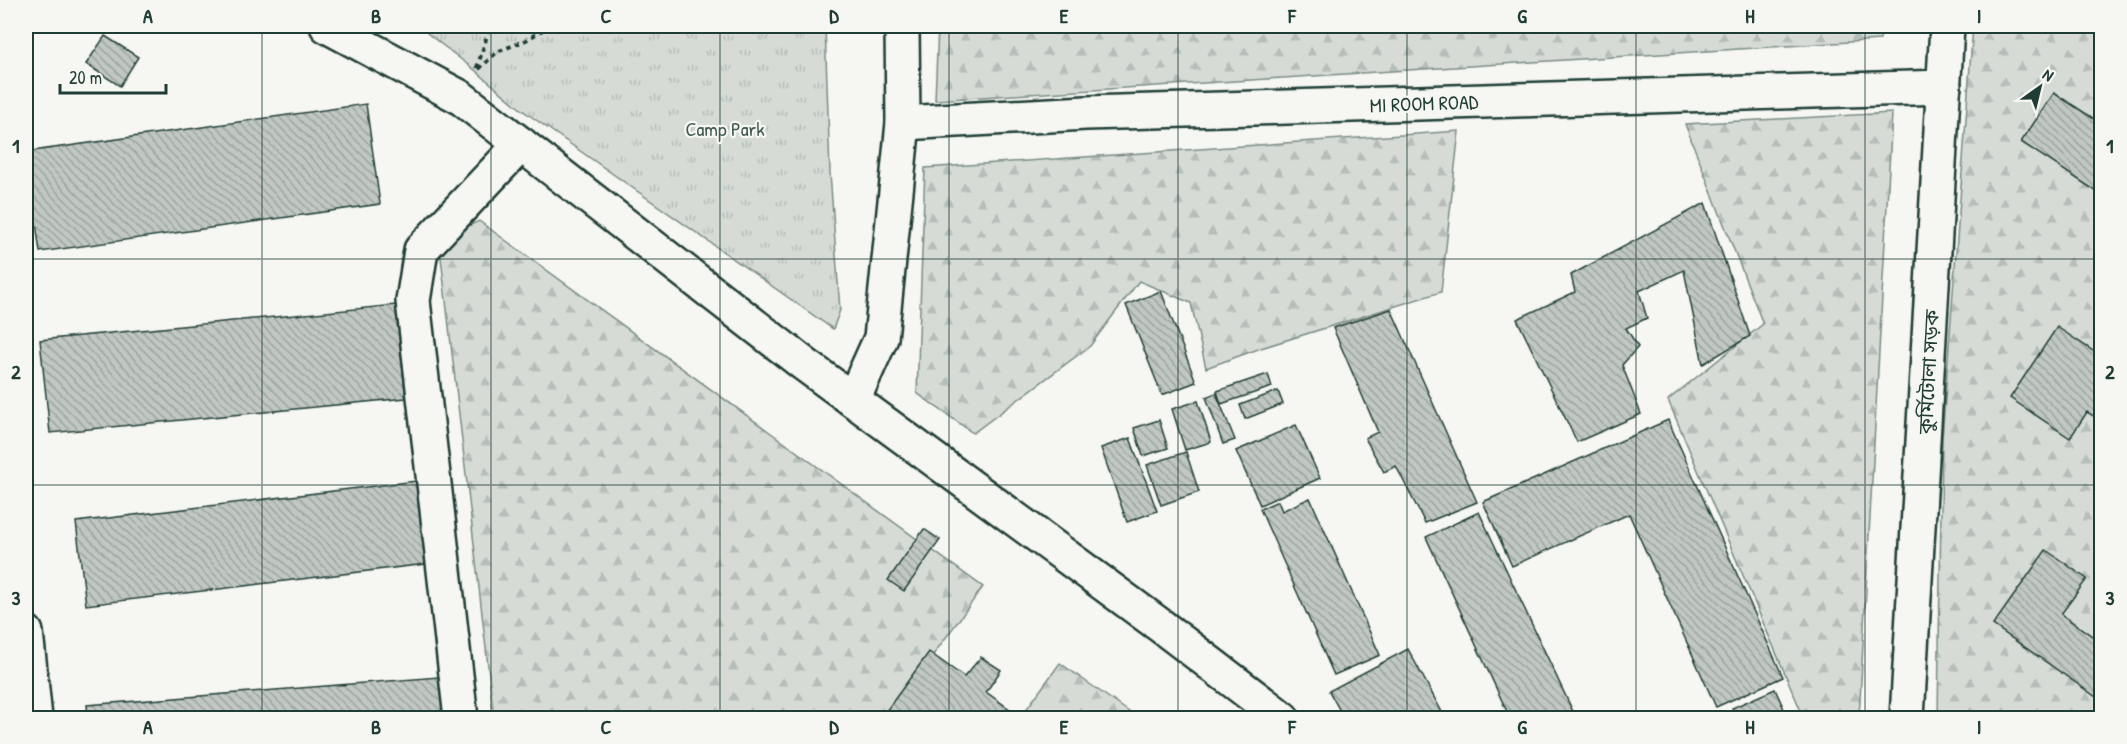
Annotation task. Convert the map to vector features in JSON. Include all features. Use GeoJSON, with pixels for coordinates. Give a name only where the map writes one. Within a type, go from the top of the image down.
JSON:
{"type":"FeatureCollection","features":[{"type":"Feature","properties":{"kind":"street"},"geometry":{"type":"LineString","coordinates":[[327,26],[460,97],[853,400],[1151,618],[1282,718]]}},
{"type":"Feature","properties":{"kind":"street"},"geometry":{"type":"LineString","coordinates":[[853,400],[881,338],[903,123],[902,26]]}},
{"type":"Feature","properties":{"kind":"street","name":"কুর্মিটোলা সড়ক"},"geometry":{"type":"LineString","coordinates":[[1907,718],[1947,26]]}},
{"type":"Feature","properties":{"kind":"street","name":"MI ROOM ROAD"},"geometry":{"type":"LineString","coordinates":[[903,123],[1098,113],[1944,87]]}},
{"type":"Feature","properties":{"kind":"street"},"geometry":{"type":"LineString","coordinates":[[460,718],[413,301],[421,250],[521,144]]}},
{"type":"Feature","properties":{"kind":"street"},"geometry":{"type":"LineString","coordinates":[[26,632],[35,718]]}},
{"type":"Feature","properties":{"kind":"path"},"geometry":{"type":"LineString","coordinates":[[490,26],[476,71],[497,52],[526,40],[549,26]]}},
{"type":"Feature","properties":{"kind":"green space","name":"Camp Park"},"geometry":{"type":"Polygon","coordinates":[[[429,26],[825,26],[830,173],[840,310],[833,329],[522,110],[427,33],[429,26]]]}},
{"type":"Feature","properties":{"kind":"green space"},"geometry":{"type":"Polygon","coordinates":[[[938,26],[1881,26],[1880,40],[935,100],[938,26]]]}},
{"type":"Feature","properties":{"kind":"green space"},"geometry":{"type":"Polygon","coordinates":[[[1973,26],[2101,26],[2101,718],[1938,718],[1942,439],[1973,26]]]}},
{"type":"Feature","properties":{"kind":"green space"},"geometry":{"type":"Polygon","coordinates":[[[1892,113],[1859,718],[1804,718],[1668,400],[1763,324],[1685,124],[1892,113]]]}},
{"type":"Feature","properties":{"kind":"green space"},"geometry":{"type":"Polygon","coordinates":[[[1459,131],[1441,292],[1261,348],[1206,368],[1191,303],[1139,281],[1090,346],[973,433],[917,393],[925,168],[1459,131]]]}},
{"type":"Feature","properties":{"kind":"green space"},"geometry":{"type":"Polygon","coordinates":[[[479,221],[983,587],[887,718],[494,718],[439,240],[479,221]]]}},
{"type":"Feature","properties":{"kind":"green space"},"geometry":{"type":"Polygon","coordinates":[[[1060,663],[1136,717],[1020,718],[1060,663]]]}},
{"type":"Feature","properties":{"kind":"building"},"geometry":{"type":"Polygon","coordinates":[[[105,36],[138,57],[120,86],[86,64],[105,36]]]}},
{"type":"Feature","properties":{"kind":"building"},"geometry":{"type":"Polygon","coordinates":[[[2054,93],[2102,124],[2102,195],[2021,142],[2054,93]]]}},
{"type":"Feature","properties":{"kind":"building"},"geometry":{"type":"Polygon","coordinates":[[[366,104],[380,204],[40,252],[26,152],[366,104]]]}},
{"type":"Feature","properties":{"kind":"building"},"geometry":{"type":"Polygon","coordinates":[[[1705,203],[1750,336],[1703,364],[1684,270],[1639,291],[1647,318],[1626,328],[1638,347],[1622,365],[1641,414],[1577,442],[1517,319],[1575,292],[1571,275],[1705,203]]]}},
{"type":"Feature","properties":{"kind":"building"},"geometry":{"type":"Polygon","coordinates":[[[1161,291],[1196,382],[1162,395],[1126,305],[1161,291]]]}},
{"type":"Feature","properties":{"kind":"building"},"geometry":{"type":"Polygon","coordinates":[[[396,305],[406,398],[50,433],[40,340],[396,305]]]}},
{"type":"Feature","properties":{"kind":"building"},"geometry":{"type":"Polygon","coordinates":[[[1391,309],[1477,502],[1425,523],[1396,466],[1384,472],[1365,438],[1378,432],[1333,328],[1391,309]]]}},
{"type":"Feature","properties":{"kind":"building"},"geometry":{"type":"Polygon","coordinates":[[[2057,327],[2102,357],[2102,421],[2087,412],[2070,438],[2010,398],[2057,327]]]}},
{"type":"Feature","properties":{"kind":"building"},"geometry":{"type":"Polygon","coordinates":[[[1268,374],[1272,387],[1221,404],[1217,391],[1268,374]]]}},
{"type":"Feature","properties":{"kind":"building"},"geometry":{"type":"Polygon","coordinates":[[[1278,391],[1283,404],[1245,419],[1240,405],[1278,391]]]}},
{"type":"Feature","properties":{"kind":"building"},"geometry":{"type":"Polygon","coordinates":[[[1216,393],[1235,440],[1223,444],[1206,397],[1216,393]]]}},
{"type":"Feature","properties":{"kind":"building"},"geometry":{"type":"Polygon","coordinates":[[[1198,401],[1211,442],[1185,450],[1172,409],[1198,401]]]}},
{"type":"Feature","properties":{"kind":"building"},"geometry":{"type":"Polygon","coordinates":[[[1159,420],[1168,448],[1143,456],[1134,428],[1159,420]]]}},
{"type":"Feature","properties":{"kind":"building"},"geometry":{"type":"Polygon","coordinates":[[[1668,420],[1783,677],[1716,707],[1629,514],[1512,566],[1483,502],[1668,420]]]}},
{"type":"Feature","properties":{"kind":"building"},"geometry":{"type":"Polygon","coordinates":[[[1296,425],[1320,478],[1260,505],[1236,451],[1296,425]]]}},
{"type":"Feature","properties":{"kind":"building"},"geometry":{"type":"Polygon","coordinates":[[[1130,438],[1157,511],[1127,522],[1101,448],[1130,438]]]}},
{"type":"Feature","properties":{"kind":"building"},"geometry":{"type":"Polygon","coordinates":[[[1186,452],[1199,492],[1161,505],[1147,465],[1186,452]]]}},
{"type":"Feature","properties":{"kind":"building"},"geometry":{"type":"Polygon","coordinates":[[[416,481],[426,564],[86,605],[76,522],[416,481]]]}},
{"type":"Feature","properties":{"kind":"building"},"geometry":{"type":"Polygon","coordinates":[[[1310,498],[1380,655],[1334,675],[1260,509],[1278,501],[1282,511],[1310,498]]]}},
{"type":"Feature","properties":{"kind":"building"},"geometry":{"type":"Polygon","coordinates":[[[1479,512],[1576,718],[1510,718],[1426,537],[1479,512]]]}},
{"type":"Feature","properties":{"kind":"building"},"geometry":{"type":"Polygon","coordinates":[[[924,529],[940,540],[904,591],[888,580],[924,529]]]}},
{"type":"Feature","properties":{"kind":"building"},"geometry":{"type":"Polygon","coordinates":[[[2046,550],[2087,579],[2061,614],[2102,643],[2102,701],[1993,625],[2046,550]]]}},
{"type":"Feature","properties":{"kind":"building"},"geometry":{"type":"Polygon","coordinates":[[[1408,649],[1443,714],[1435,718],[1344,718],[1329,691],[1408,649]]]}},
{"type":"Feature","properties":{"kind":"building"},"geometry":{"type":"Polygon","coordinates":[[[929,652],[964,677],[981,657],[1001,670],[986,692],[1011,710],[1005,718],[881,718],[929,652]]]}},
{"type":"Feature","properties":{"kind":"building"},"geometry":{"type":"Polygon","coordinates":[[[439,677],[443,718],[88,718],[87,705],[439,677]]]}},
{"type":"Feature","properties":{"kind":"building"},"geometry":{"type":"Polygon","coordinates":[[[1775,689],[1788,718],[1737,718],[1732,708],[1775,689]]]}}]}
